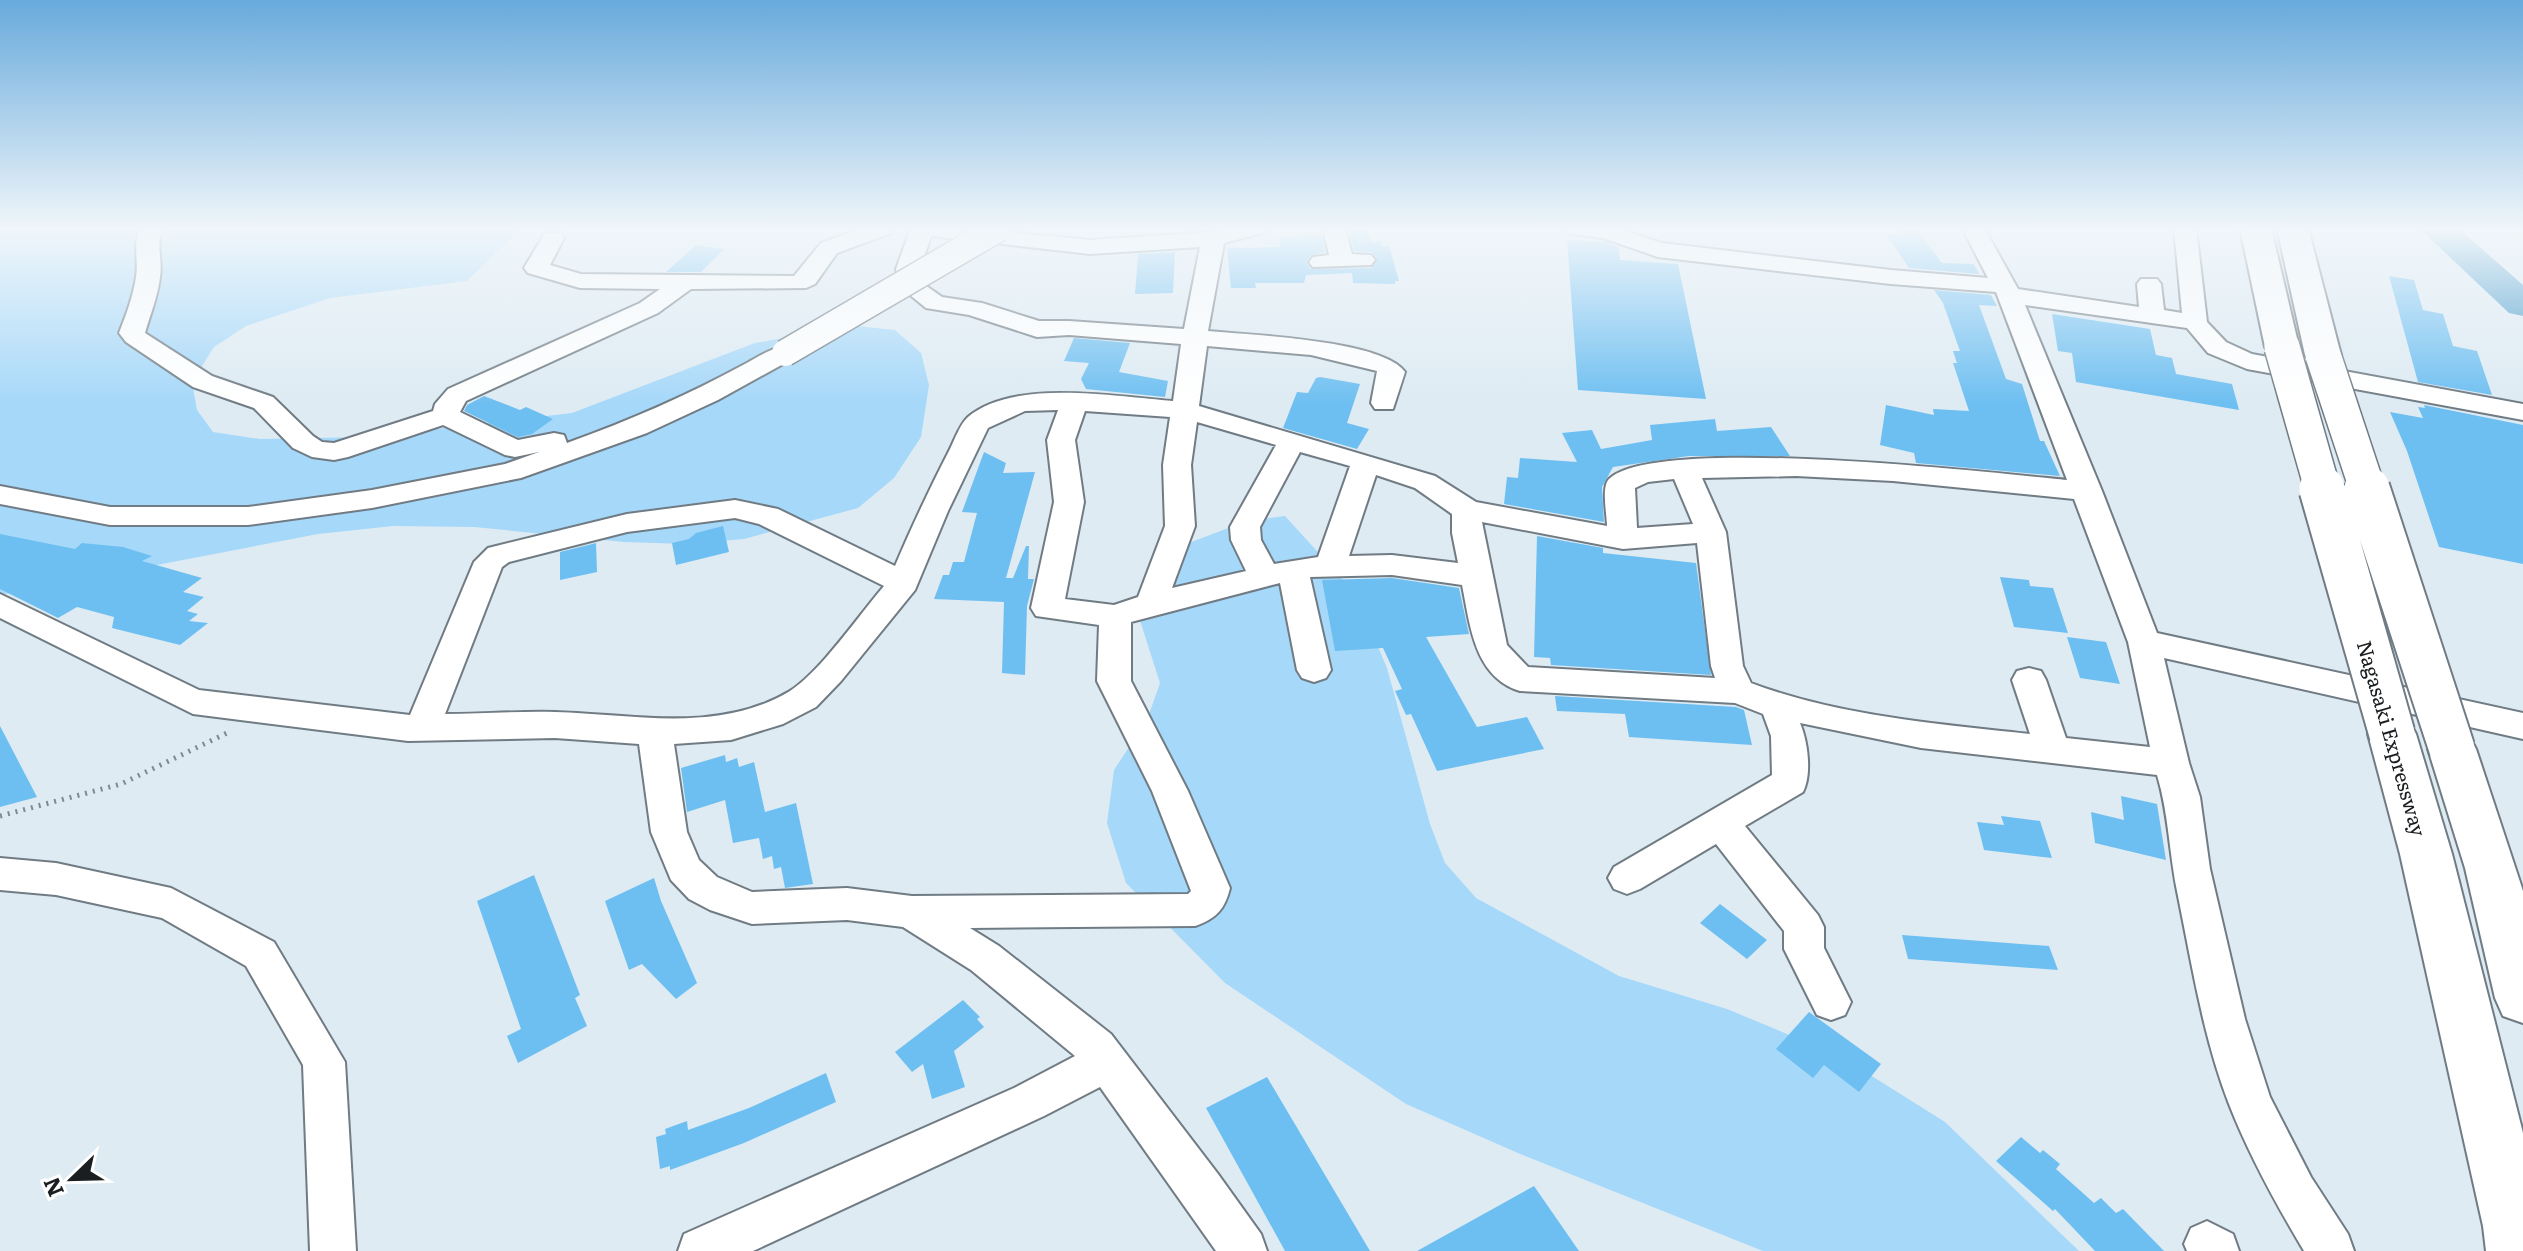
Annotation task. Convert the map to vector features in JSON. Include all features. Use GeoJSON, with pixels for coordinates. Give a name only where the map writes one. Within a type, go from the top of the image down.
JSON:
{"type":"FeatureCollection","features":[{"type":"Feature","properties":{"kind":"highway","name":"Nagasaki Expressway"},"geometry":{"type":"LineString","coordinates":[[2268,286],[2282,347],[2426,854],[2515,1226],[2518,1251]]}},
{"type":"Feature","properties":{"kind":"highway"},"geometry":{"type":"LineString","coordinates":[[2306,286],[2323,355],[2491,868],[2523,998]]}},
{"type":"Feature","properties":{"kind":"street"},"geometry":{"type":"LineString","coordinates":[[146,286],[132,333],[137,341],[159,353],[184,373],[229,393],[258,399],[310,446],[321,452],[340,450],[446,416],[515,449],[539,446],[656,405],[675,410]]}},
{"type":"Feature","properties":{"kind":"street"},"geometry":{"type":"LineString","coordinates":[[446,416],[448,404],[457,395],[649,308],[680,286]]}},
{"type":"Feature","properties":{"kind":"street"},"geometry":{"type":"LineString","coordinates":[[0,495],[110,516],[248,516],[372,499],[511,472],[637,427],[675,410],[785,353],[899,286]]}},
{"type":"Feature","properties":{"kind":"street"},"geometry":{"type":"LineString","coordinates":[[912,286],[935,303],[973,308],[1037,329],[1069,328],[1311,347],[1386,366],[1392,372],[1384,403]]}},
{"type":"Feature","properties":{"kind":"street"},"geometry":{"type":"LineString","coordinates":[[1151,604],[1180,526],[1177,465],[1205,286]]}},
{"type":"Feature","properties":{"kind":"street"},"geometry":{"type":"LineString","coordinates":[[1968,286],[2195,322]]}},
{"type":"Feature","properties":{"kind":"street"},"geometry":{"type":"LineString","coordinates":[[2004,286],[2088,491],[2144,642],[2171,763],[2182,797],[2191,869],[2224,1019],[2250,1102],[2295,1193],[2331,1251]]}},
{"type":"Feature","properties":{"kind":"street"},"geometry":{"type":"LineString","coordinates":[[2149,286],[2152,316]]}},
{"type":"Feature","properties":{"kind":"street"},"geometry":{"type":"LineString","coordinates":[[2191,286],[2195,322],[2207,342],[2225,354],[2247,361],[2523,412]]}},
{"type":"Feature","properties":{"kind":"street"},"geometry":{"type":"LineString","coordinates":[[1075,402],[1061,440],[1069,502],[1047,608],[1115,616],[1151,604],[1279,573],[1330,566],[1392,565],[1476,576]]}},
{"type":"Feature","properties":{"kind":"street"},"geometry":{"type":"LineString","coordinates":[[0,605],[193,702],[422,728],[555,725],[655,732],[731,727],[771,715],[804,698],[829,673],[904,583],[933,511],[977,423],[1002,409],[1024,403],[1075,402],[1185,410],[1425,482],[1467,510],[1623,539],[1711,532]]}},
{"type":"Feature","properties":{"kind":"street"},"geometry":{"type":"LineString","coordinates":[[1291,442],[1245,527],[1246,540],[1279,573],[1314,670]]}},
{"type":"Feature","properties":{"kind":"street"},"geometry":{"type":"LineString","coordinates":[[1330,566],[1366,462]]}},
{"type":"Feature","properties":{"kind":"street"},"geometry":{"type":"LineString","coordinates":[[1623,539],[1620,484],[1630,478],[1684,470],[1743,466],[1830,467],[2088,491]]}},
{"type":"Feature","properties":{"kind":"street"},"geometry":{"type":"LineString","coordinates":[[1684,470],[1711,532],[1727,666],[1738,691]]}},
{"type":"Feature","properties":{"kind":"street"},"geometry":{"type":"LineString","coordinates":[[422,728],[489,562],[511,552],[627,523],[735,509],[768,516],[904,583]]}},
{"type":"Feature","properties":{"kind":"street"},"geometry":{"type":"LineString","coordinates":[[1467,510],[1467,533],[1491,646],[1500,661],[1520,679],[1738,691],[1777,706],[1921,735],[2171,763]]}},
{"type":"Feature","properties":{"kind":"street"},"geometry":{"type":"LineString","coordinates":[[655,732],[669,832],[684,869],[703,888],[724,899],[752,908],[847,904],[911,912],[1195,910],[1208,900],[1211,888],[1170,791],[1114,681],[1115,616]]}},
{"type":"Feature","properties":{"kind":"street"},"geometry":{"type":"LineString","coordinates":[[2144,642],[2523,726]]}},
{"type":"Feature","properties":{"kind":"street"},"geometry":{"type":"LineString","coordinates":[[2029,680],[2053,750]]}},
{"type":"Feature","properties":{"kind":"street"},"geometry":{"type":"LineString","coordinates":[[1627,878],[1790,782],[1788,736],[1777,706]]}},
{"type":"Feature","properties":{"kind":"street"},"geometry":{"type":"LineString","coordinates":[[1721,823],[1804,927],[1804,949],[1831,1002]]}},
{"type":"Feature","properties":{"kind":"street"},"geometry":{"type":"LineString","coordinates":[[0,874],[56,879],[171,904],[260,954],[324,1062],[333,1251]]}},
{"type":"Feature","properties":{"kind":"street"},"geometry":{"type":"LineString","coordinates":[[911,912],[985,958],[1096,1048],[1244,1251]]}},
{"type":"Feature","properties":{"kind":"street"},"geometry":{"type":"LineString","coordinates":[[701,1251],[1029,1102],[1106,1062]]}},
{"type":"Feature","properties":{"kind":"path"},"geometry":{"type":"LineString","coordinates":[[0,816],[121,784],[235,731]]}},
{"type":"Feature","properties":{"kind":"shaded area"},"geometry":{"type":"Polygon","coordinates":[[[0,286],[424,286],[330,298],[246,326],[214,347],[192,382],[197,410],[213,432],[260,439],[368,437],[572,413],[755,343],[856,326],[895,330],[921,353],[929,385],[921,437],[894,478],[858,508],[744,539],[687,544],[624,542],[474,527],[393,526],[318,534],[0,595],[0,286]]]}},
{"type":"Feature","properties":{"kind":"shaded area"},"geometry":{"type":"Polygon","coordinates":[[[1285,516],[1355,593],[1387,668],[1430,824],[1445,863],[1476,898],[1619,976],[1727,1009],[1840,1056],[1945,1122],[2079,1251],[1763,1251],[1518,1153],[1406,1104],[1225,983],[1126,883],[1107,823],[1114,770],[1147,720],[1160,683],[1137,611],[1186,544],[1247,521],[1285,516]]]}},
{"type":"Feature","properties":{"kind":"building"},"geometry":{"type":"Polygon","coordinates":[[[1136,286],[1173,286],[1173,293],[1135,294],[1136,286]]]}},
{"type":"Feature","properties":{"kind":"building"},"geometry":{"type":"Polygon","coordinates":[[[1231,286],[1256,288],[1231,288],[1231,286]]]}},
{"type":"Feature","properties":{"kind":"building"},"geometry":{"type":"Polygon","coordinates":[[[1570,286],[1683,286],[1706,399],[1578,390],[1570,286]]]}},
{"type":"Feature","properties":{"kind":"building"},"geometry":{"type":"Polygon","coordinates":[[[2392,286],[2416,286],[2423,310],[2443,314],[2453,346],[2477,351],[2492,395],[2418,382],[2392,286]]]}},
{"type":"Feature","properties":{"kind":"building"},"geometry":{"type":"Polygon","coordinates":[[[1934,290],[1991,295],[1997,306],[1979,305],[2006,379],[2022,384],[2040,441],[2044,441],[2060,476],[1916,463],[1914,453],[1880,445],[1886,405],[1934,415],[1933,409],[1969,411],[1953,363],[1957,363],[1953,351],[1960,351],[1943,303],[1934,290]]]}},
{"type":"Feature","properties":{"kind":"building"},"geometry":{"type":"Polygon","coordinates":[[[2052,314],[2150,329],[2156,355],[2172,358],[2176,374],[2232,384],[2239,410],[2076,382],[2072,353],[2058,351],[2052,314]]]}},
{"type":"Feature","properties":{"kind":"building"},"geometry":{"type":"Polygon","coordinates":[[[1074,338],[1130,343],[1119,372],[1168,381],[1165,397],[1086,389],[1081,379],[1089,363],[1064,361],[1074,338]]]}},
{"type":"Feature","properties":{"kind":"building"},"geometry":{"type":"Polygon","coordinates":[[[1316,378],[1360,384],[1347,423],[1369,429],[1357,449],[1283,428],[1297,392],[1308,393],[1316,378]]]}},
{"type":"Feature","properties":{"kind":"building"},"geometry":{"type":"Polygon","coordinates":[[[484,396],[520,410],[526,407],[553,419],[532,434],[518,437],[464,411],[467,405],[484,396]]]}},
{"type":"Feature","properties":{"kind":"building"},"geometry":{"type":"Polygon","coordinates":[[[2424,405],[2523,425],[2523,564],[2439,547],[2407,451],[2390,412],[2423,418],[2418,407],[2425,408],[2424,405]]]}},
{"type":"Feature","properties":{"kind":"building"},"geometry":{"type":"Polygon","coordinates":[[[1715,419],[1717,431],[1771,427],[1790,456],[1689,456],[1613,467],[1602,487],[1604,522],[1504,504],[1507,477],[1518,478],[1520,458],[1577,462],[1562,433],[1592,430],[1601,449],[1652,440],[1650,425],[1715,419]]]}},
{"type":"Feature","properties":{"kind":"building"},"geometry":{"type":"Polygon","coordinates":[[[984,452],[1006,463],[1003,473],[1035,472],[1006,578],[1013,578],[1026,546],[1029,546],[1028,579],[1034,579],[1027,606],[1025,675],[1002,673],[1004,602],[934,599],[943,575],[949,575],[953,562],[964,562],[977,513],[962,512],[984,452]]]}},
{"type":"Feature","properties":{"kind":"building"},"geometry":{"type":"Polygon","coordinates":[[[723,526],[729,552],[676,565],[672,543],[723,526]]]}},
{"type":"Feature","properties":{"kind":"building"},"geometry":{"type":"Polygon","coordinates":[[[0,534],[75,549],[82,543],[123,547],[152,556],[142,561],[202,578],[183,592],[204,597],[187,611],[198,614],[189,621],[208,623],[180,645],[112,628],[114,617],[77,607],[58,618],[0,589],[0,534]]]}},
{"type":"Feature","properties":{"kind":"building"},"geometry":{"type":"Polygon","coordinates":[[[1537,536],[1603,548],[1603,553],[1696,563],[1711,675],[1551,665],[1550,658],[1534,657],[1537,536]]]}},
{"type":"Feature","properties":{"kind":"building"},"geometry":{"type":"Polygon","coordinates":[[[596,543],[597,572],[560,580],[560,552],[596,543]]]}},
{"type":"Feature","properties":{"kind":"building"},"geometry":{"type":"Polygon","coordinates":[[[2000,577],[2029,580],[2030,586],[2053,588],[2068,633],[2014,627],[2000,577]]]}},
{"type":"Feature","properties":{"kind":"building"},"geometry":{"type":"Polygon","coordinates":[[[1392,578],[1459,588],[1469,634],[1426,637],[1477,727],[1527,717],[1544,749],[1437,771],[1411,714],[1406,715],[1395,691],[1402,689],[1383,648],[1335,651],[1322,580],[1392,578]]]}},
{"type":"Feature","properties":{"kind":"building"},"geometry":{"type":"Polygon","coordinates":[[[2067,637],[2106,642],[2120,684],[2080,678],[2067,637]]]}},
{"type":"Feature","properties":{"kind":"building"},"geometry":{"type":"Polygon","coordinates":[[[1555,696],[1736,707],[1744,710],[1752,745],[1629,737],[1625,714],[1557,711],[1555,696]]]}},
{"type":"Feature","properties":{"kind":"building"},"geometry":{"type":"Polygon","coordinates":[[[0,726],[37,797],[0,807],[0,726]]]}},
{"type":"Feature","properties":{"kind":"building"},"geometry":{"type":"Polygon","coordinates":[[[725,755],[726,762],[737,758],[739,767],[754,762],[765,812],[796,803],[813,884],[785,888],[781,867],[774,869],[772,856],[763,859],[759,838],[733,843],[725,800],[687,812],[681,768],[725,755]]]}},
{"type":"Feature","properties":{"kind":"building"},"geometry":{"type":"Polygon","coordinates":[[[2121,796],[2157,804],[2166,860],[2095,843],[2091,812],[2124,820],[2121,796]]]}},
{"type":"Feature","properties":{"kind":"building"},"geometry":{"type":"Polygon","coordinates":[[[2001,816],[2040,821],[2052,858],[1984,850],[1977,822],[2004,825],[2001,816]]]}},
{"type":"Feature","properties":{"kind":"building"},"geometry":{"type":"Polygon","coordinates":[[[534,875],[580,995],[575,998],[587,1026],[518,1063],[507,1036],[521,1029],[477,901],[534,875]]]}},
{"type":"Feature","properties":{"kind":"building"},"geometry":{"type":"Polygon","coordinates":[[[654,878],[697,983],[676,999],[642,964],[629,970],[605,901],[654,878]]]}},
{"type":"Feature","properties":{"kind":"building"},"geometry":{"type":"Polygon","coordinates":[[[1720,904],[1767,940],[1747,959],[1700,923],[1720,904]]]}},
{"type":"Feature","properties":{"kind":"building"},"geometry":{"type":"Polygon","coordinates":[[[1902,935],[2049,946],[2058,970],[1908,959],[1902,935]]]}},
{"type":"Feature","properties":{"kind":"building"},"geometry":{"type":"Polygon","coordinates":[[[963,1000],[980,1017],[977,1019],[984,1027],[954,1051],[965,1087],[932,1099],[923,1064],[912,1072],[895,1052],[963,1000]]]}},
{"type":"Feature","properties":{"kind":"building"},"geometry":{"type":"Polygon","coordinates":[[[1809,1012],[1881,1064],[1859,1092],[1824,1065],[1813,1078],[1776,1049],[1809,1012]]]}},
{"type":"Feature","properties":{"kind":"building"},"geometry":{"type":"Polygon","coordinates":[[[826,1073],[836,1102],[744,1143],[670,1170],[670,1166],[660,1169],[656,1137],[666,1134],[665,1129],[687,1121],[688,1130],[749,1108],[826,1073]]]}},
{"type":"Feature","properties":{"kind":"building"},"geometry":{"type":"Polygon","coordinates":[[[1267,1077],[1370,1251],[1285,1251],[1206,1108],[1267,1077]]]}},
{"type":"Feature","properties":{"kind":"building"},"geometry":{"type":"Polygon","coordinates":[[[2021,1137],[2060,1164],[2056,1169],[2094,1203],[2101,1198],[2116,1213],[2123,1209],[2164,1251],[2095,1251],[2055,1209],[2053,1211],[1996,1161],[2021,1137]]]}},
{"type":"Feature","properties":{"kind":"building"},"geometry":{"type":"Polygon","coordinates":[[[1534,1186],[1579,1251],[1417,1251],[1534,1186]]]}},
{"type":"Feature","properties":{"kind":"waterway"},"geometry":{"type":"LineString","coordinates":[[2502,286],[2523,305]]}}]}
